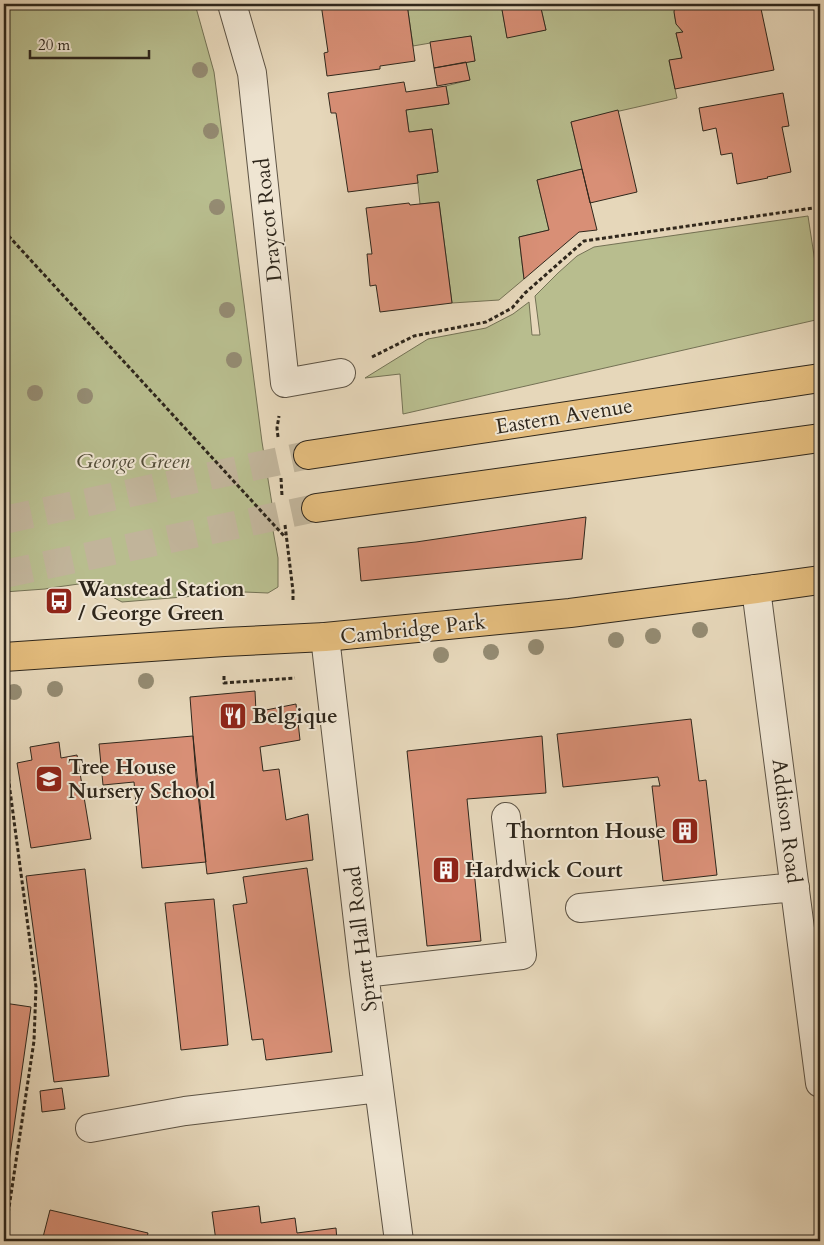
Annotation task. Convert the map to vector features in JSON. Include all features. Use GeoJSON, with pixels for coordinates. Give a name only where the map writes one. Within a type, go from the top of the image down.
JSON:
{"type":"FeatureCollection","features":[{"type":"Feature","properties":{"kind":"main road","name":"Eastern Avenue"},"geometry":{"type":"LineString","coordinates":[[308,455],[820,378]]}},
{"type":"Feature","properties":{"kind":"main road"},"geometry":{"type":"LineString","coordinates":[[316,508],[820,438]]}},
{"type":"Feature","properties":{"kind":"main road","name":"Cambridge Park"},"geometry":{"type":"LineString","coordinates":[[4,657],[325,637],[570,613],[756,590],[820,580]]}},
{"type":"Feature","properties":{"kind":"street","name":"Draycot Road"},"geometry":{"type":"LineString","coordinates":[[232,4],[252,73],[285,383]]}},
{"type":"Feature","properties":{"kind":"street"},"geometry":{"type":"LineString","coordinates":[[285,383],[341,373]]}},
{"type":"Feature","properties":{"kind":"street","name":"Addison Road"},"geometry":{"type":"LineString","coordinates":[[756,590],[805,900],[820,1083]]}},
{"type":"Feature","properties":{"kind":"street","name":"Spratt Hall Road"},"geometry":{"type":"LineString","coordinates":[[325,637],[364,973],[399,1241]]}},
{"type":"Feature","properties":{"kind":"street"},"geometry":{"type":"LineString","coordinates":[[364,973],[522,954],[506,817]]}},
{"type":"Feature","properties":{"kind":"street"},"geometry":{"type":"LineString","coordinates":[[580,908],[805,900]]}},
{"type":"Feature","properties":{"kind":"street"},"geometry":{"type":"LineString","coordinates":[[90,1128],[184,1111],[379,1088]]}},
{"type":"Feature","properties":{"kind":"path"},"geometry":{"type":"LineString","coordinates":[[341,373],[414,336],[486,322],[512,308],[584,241],[820,207]]}},
{"type":"Feature","properties":{"kind":"path"},"geometry":{"type":"LineString","coordinates":[[4,231],[286,537]]}},
{"type":"Feature","properties":{"kind":"path"},"geometry":{"type":"LineString","coordinates":[[278,438],[277,428],[285,383]]}},
{"type":"Feature","properties":{"kind":"path"},"geometry":{"type":"LineString","coordinates":[[281,478],[282,497]]}},
{"type":"Feature","properties":{"kind":"path"},"geometry":{"type":"LineString","coordinates":[[284,517],[294,602]]}},
{"type":"Feature","properties":{"kind":"path"},"geometry":{"type":"LineString","coordinates":[[224,683],[290,678]]}},
{"type":"Feature","properties":{"kind":"path"},"geometry":{"type":"LineString","coordinates":[[4,746],[36,986],[34,1041],[4,1241]]}},
{"type":"Feature","properties":{"kind":"green space","name":"George Green"},"geometry":{"type":"Polygon","coordinates":[[[4,4],[195,4],[214,72],[262,442],[272,504],[272,525],[278,558],[278,587],[268,593],[244,592],[122,602],[86,583],[4,592],[4,4]]]}},
{"type":"Feature","properties":{"kind":"green space"},"geometry":{"type":"Polygon","coordinates":[[[407,4],[501,4],[507,37],[546,30],[540,4],[675,4],[675,19],[683,32],[676,33],[682,58],[669,61],[677,98],[571,122],[582,169],[537,180],[549,230],[519,237],[524,279],[499,300],[452,303],[439,202],[420,204],[417,175],[438,172],[432,129],[409,132],[406,110],[449,104],[446,86],[469,80],[466,62],[475,61],[471,36],[413,46],[407,4]]]}},
{"type":"Feature","properties":{"kind":"green space"},"geometry":{"type":"Polygon","coordinates":[[[808,216],[820,288],[820,319],[403,414],[400,374],[365,378],[428,339],[486,328],[513,314],[529,302],[532,335],[540,335],[535,296],[577,256],[594,247],[808,216]]]}},
{"type":"Feature","properties":{"kind":"building"},"geometry":{"type":"Polygon","coordinates":[[[321,4],[407,4],[415,61],[380,66],[380,69],[327,76],[324,53],[328,52],[321,4]]]}},
{"type":"Feature","properties":{"kind":"building"},"geometry":{"type":"Polygon","coordinates":[[[501,4],[540,4],[546,30],[507,38],[501,4]]]}},
{"type":"Feature","properties":{"kind":"building"},"geometry":{"type":"Polygon","coordinates":[[[675,4],[760,4],[774,70],[675,89],[669,60],[682,58],[676,33],[683,32],[676,24],[675,4]]]}},
{"type":"Feature","properties":{"kind":"building"},"geometry":{"type":"Polygon","coordinates":[[[471,36],[475,61],[434,68],[430,42],[471,36]]]}},
{"type":"Feature","properties":{"kind":"building"},"geometry":{"type":"Polygon","coordinates":[[[466,62],[470,80],[437,86],[434,68],[466,62]]]}},
{"type":"Feature","properties":{"kind":"building"},"geometry":{"type":"Polygon","coordinates":[[[404,82],[406,92],[446,86],[449,104],[406,110],[409,132],[432,129],[438,172],[417,175],[418,183],[348,192],[336,113],[331,113],[328,93],[404,82]]]}},
{"type":"Feature","properties":{"kind":"building"},"geometry":{"type":"Polygon","coordinates":[[[783,93],[789,126],[782,127],[791,172],[737,184],[732,153],[721,155],[716,128],[703,131],[699,108],[783,93]]]}},
{"type":"Feature","properties":{"kind":"building"},"geometry":{"type":"Polygon","coordinates":[[[618,110],[637,192],[590,203],[571,122],[618,110]]]}},
{"type":"Feature","properties":{"kind":"building"},"geometry":{"type":"Polygon","coordinates":[[[582,169],[597,230],[579,232],[524,279],[519,237],[549,230],[537,180],[582,169]]]}},
{"type":"Feature","properties":{"kind":"building"},"geometry":{"type":"Polygon","coordinates":[[[439,202],[452,303],[380,312],[376,285],[370,286],[367,254],[372,254],[366,208],[439,202]]]}},
{"type":"Feature","properties":{"kind":"building"},"geometry":{"type":"Polygon","coordinates":[[[586,517],[582,559],[361,581],[358,548],[416,542],[586,517]]]}},
{"type":"Feature","properties":{"kind":"building"},"geometry":{"type":"Polygon","coordinates":[[[255,691],[256,712],[296,704],[300,740],[260,747],[263,771],[279,769],[286,820],[308,814],[313,860],[207,874],[196,776],[190,697],[255,691]]]}},
{"type":"Feature","properties":{"kind":"building","name":"Thornton House"},"geometry":{"type":"Polygon","coordinates":[[[691,719],[699,781],[706,780],[717,875],[663,881],[652,786],[660,786],[658,777],[563,787],[557,734],[691,719]]]}},
{"type":"Feature","properties":{"kind":"building"},"geometry":{"type":"Polygon","coordinates":[[[193,736],[206,862],[142,868],[134,782],[103,785],[99,744],[193,736]]]}},
{"type":"Feature","properties":{"kind":"building","name":"Hardwick Court"},"geometry":{"type":"Polygon","coordinates":[[[542,736],[546,793],[467,799],[481,941],[427,946],[407,751],[542,736]]]}},
{"type":"Feature","properties":{"kind":"building"},"geometry":{"type":"Polygon","coordinates":[[[59,742],[61,758],[77,755],[91,839],[31,848],[17,763],[32,760],[30,747],[59,742]]]}},
{"type":"Feature","properties":{"kind":"building"},"geometry":{"type":"Polygon","coordinates":[[[307,868],[332,1052],[266,1060],[263,1039],[252,1040],[233,905],[247,903],[243,877],[307,868]]]}},
{"type":"Feature","properties":{"kind":"building"},"geometry":{"type":"Polygon","coordinates":[[[85,869],[109,1076],[54,1082],[26,876],[85,869]]]}},
{"type":"Feature","properties":{"kind":"building"},"geometry":{"type":"Polygon","coordinates":[[[214,899],[228,1045],[181,1050],[165,903],[214,899]]]}},
{"type":"Feature","properties":{"kind":"building"},"geometry":{"type":"Polygon","coordinates":[[[4,1003],[31,1007],[5,1190],[4,1190],[4,1003]]]}},
{"type":"Feature","properties":{"kind":"building"},"geometry":{"type":"Polygon","coordinates":[[[62,1088],[65,1109],[42,1112],[40,1091],[62,1088]]]}},
{"type":"Feature","properties":{"kind":"building"},"geometry":{"type":"Polygon","coordinates":[[[259,1206],[261,1223],[295,1218],[297,1233],[336,1228],[337,1241],[216,1241],[212,1212],[259,1206]]]}},
{"type":"Feature","properties":{"kind":"building"},"geometry":{"type":"Polygon","coordinates":[[[50,1210],[148,1233],[146,1241],[42,1241],[50,1210]]]}},
{"type":"Feature","properties":{"kind":"tunnel"},"geometry":{"type":"LineString","coordinates":[[4,520],[308,455]]}},
{"type":"Feature","properties":{"kind":"tunnel"},"geometry":{"type":"LineString","coordinates":[[4,574],[316,508]]}},
{"type":"Feature","properties":{"kind":"place","name":"Wanstead Station / George Green"},"geometry":{"type":"Point","coordinates":[59,601]}},
{"type":"Feature","properties":{"kind":"place","name":"Belgique"},"geometry":{"type":"Point","coordinates":[233,716]}},
{"type":"Feature","properties":{"kind":"place","name":"Tree House Nursery School"},"geometry":{"type":"Point","coordinates":[49,779]}},
{"type":"Feature","properties":{"kind":"place","name":"Thornton House"},"geometry":{"type":"Point","coordinates":[685,831]}},
{"type":"Feature","properties":{"kind":"place","name":"Hardwick Court"},"geometry":{"type":"Point","coordinates":[446,870]}}]}
